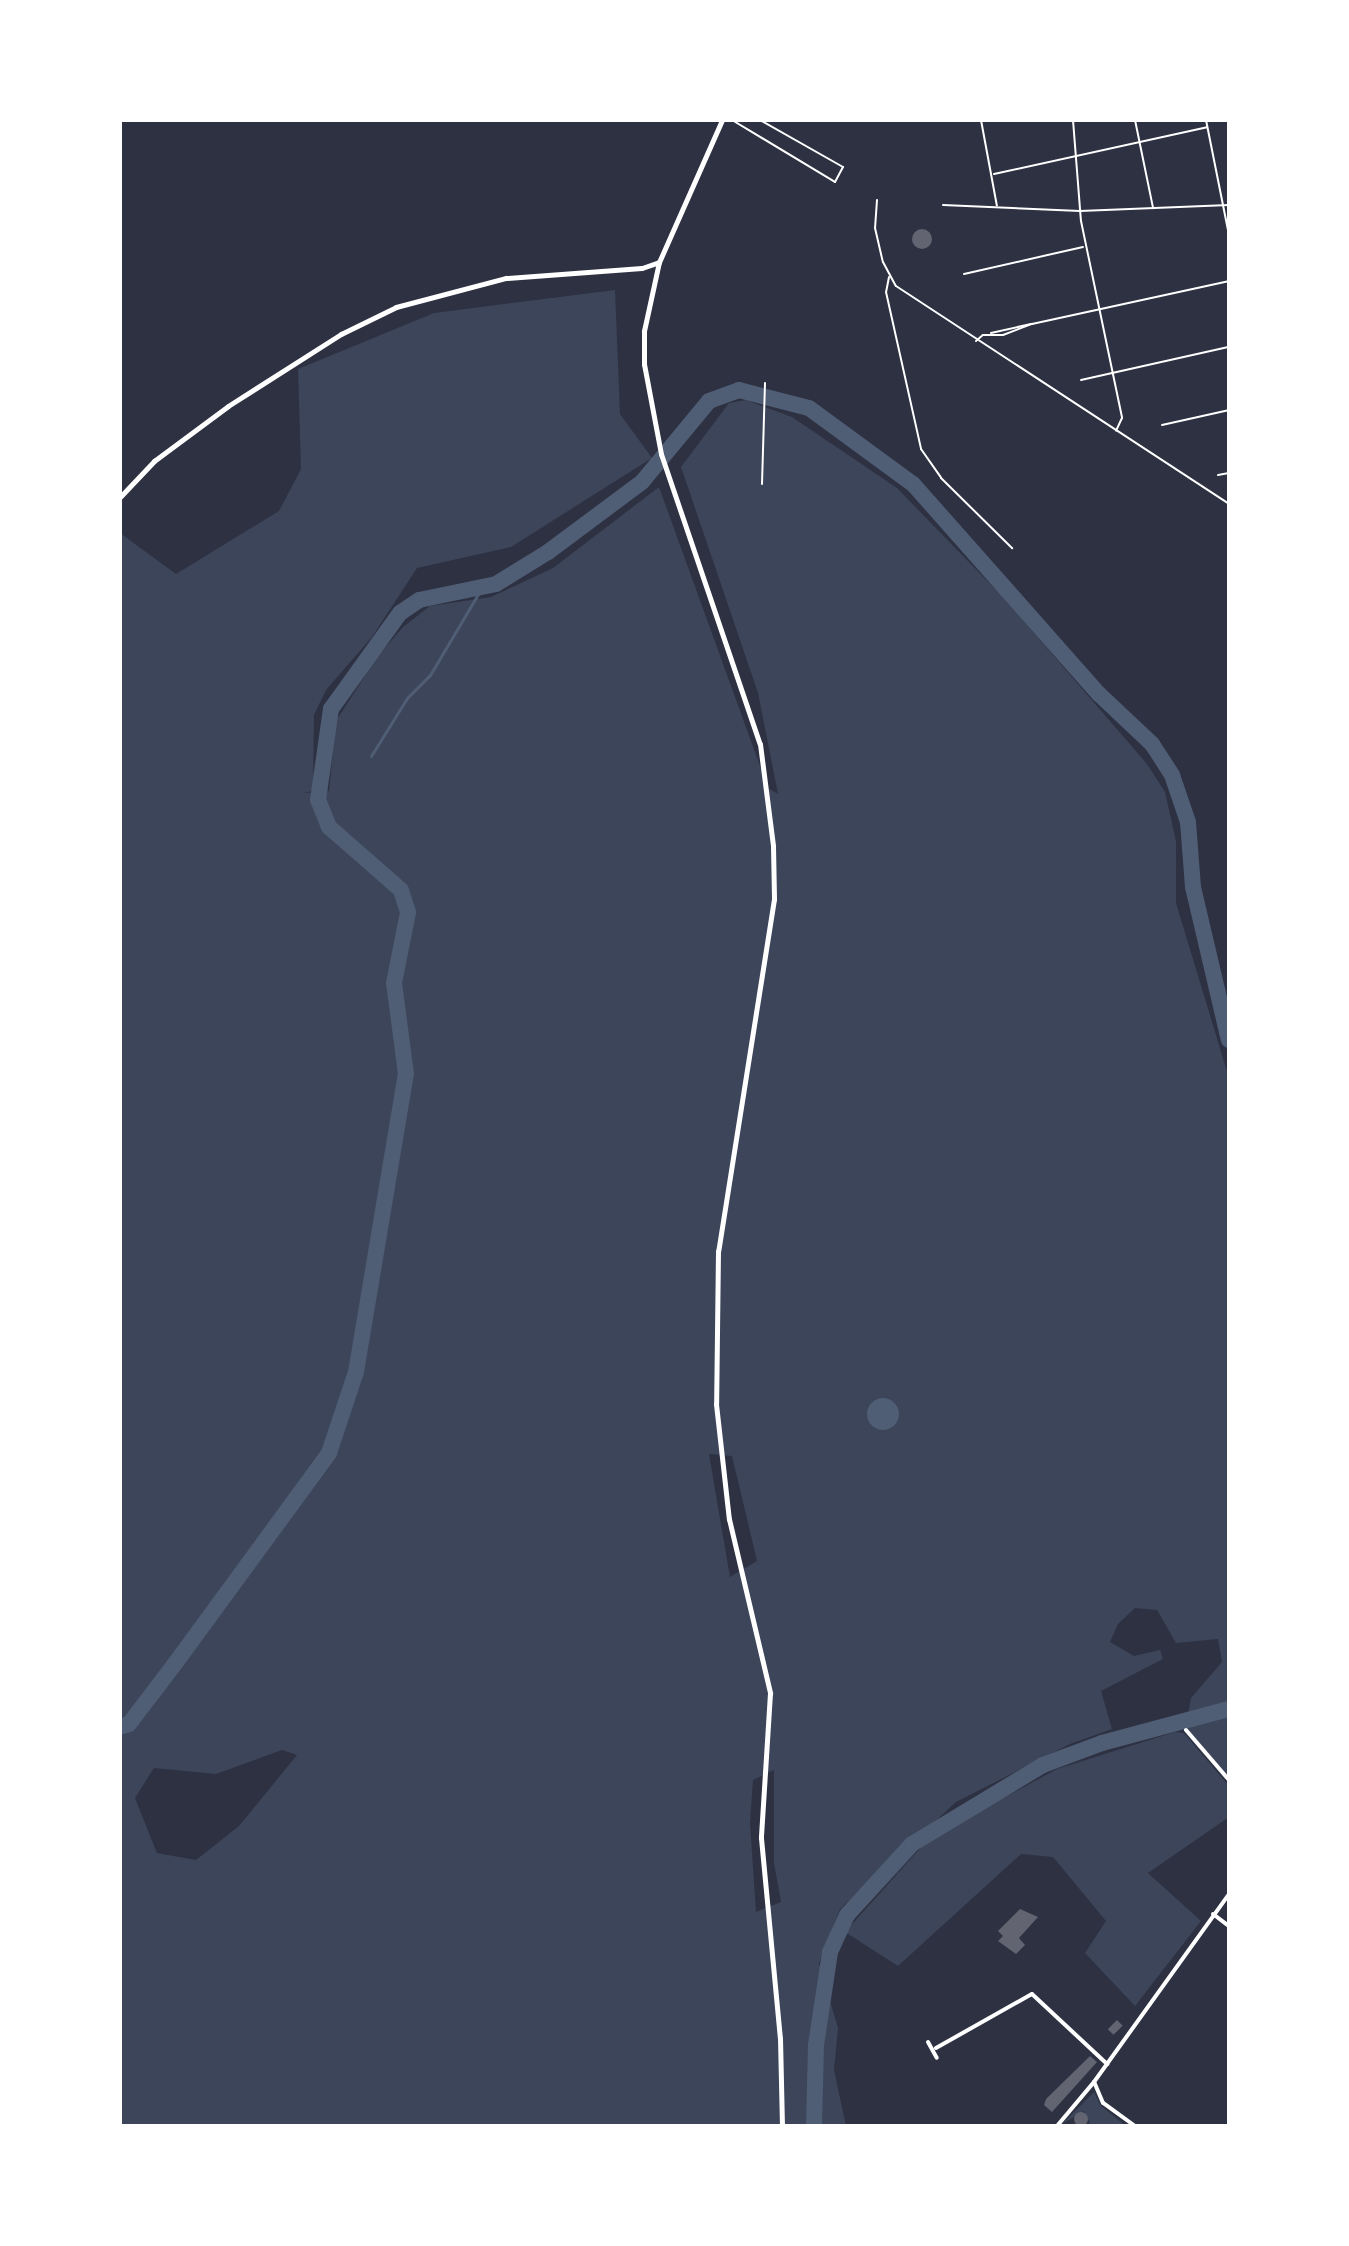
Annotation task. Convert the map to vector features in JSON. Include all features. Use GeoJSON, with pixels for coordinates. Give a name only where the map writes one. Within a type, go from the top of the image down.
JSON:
{"type":"FeatureCollection","features":[{"type":"Feature","properties":{"kind":"main road"},"geometry":{"type":"LineString","coordinates":[[722,120],[659,262],[644,331],[652,418],[760,744],[773,846],[774,899],[718,1251],[716,1400],[729,1519],[770,1693],[761,1838],[780,2038],[782,2126]]}},
{"type":"Feature","properties":{"kind":"main road"},"geometry":{"type":"LineString","coordinates":[[120,497],[154,461],[241,398],[341,334],[433,294],[506,278],[642,268],[659,262]]}},
{"type":"Feature","properties":{"kind":"street"},"geometry":{"type":"LineString","coordinates":[[1186,1730],[1229,1780]]}},
{"type":"Feature","properties":{"kind":"street"},"geometry":{"type":"LineString","coordinates":[[1057,2126],[1094,2082],[1229,1894]]}},
{"type":"Feature","properties":{"kind":"street"},"geometry":{"type":"LineString","coordinates":[[1213,1914],[1229,1926]]}},
{"type":"Feature","properties":{"kind":"street"},"geometry":{"type":"LineString","coordinates":[[936,2048],[1032,1994],[1107,2064]]}},
{"type":"Feature","properties":{"kind":"street"},"geometry":{"type":"LineString","coordinates":[[928,2042],[936,2048],[937,2058]]}},
{"type":"Feature","properties":{"kind":"street"},"geometry":{"type":"LineString","coordinates":[[1094,2082],[1103,2103],[1135,2126]]}},
{"type":"Feature","properties":{"kind":"lane"},"geometry":{"type":"LineString","coordinates":[[732,120],[835,182],[843,167],[760,120]]}},
{"type":"Feature","properties":{"kind":"lane"},"geometry":{"type":"LineString","coordinates":[[981,120],[994,174],[996,207]]}},
{"type":"Feature","properties":{"kind":"lane"},"geometry":{"type":"LineString","coordinates":[[1073,120],[1085,247],[1122,418],[1116,432]]}},
{"type":"Feature","properties":{"kind":"lane"},"geometry":{"type":"LineString","coordinates":[[1135,120],[1153,209]]}},
{"type":"Feature","properties":{"kind":"lane"},"geometry":{"type":"LineString","coordinates":[[1206,120],[1229,235]]}},
{"type":"Feature","properties":{"kind":"lane"},"geometry":{"type":"LineString","coordinates":[[994,174],[1207,127]]}},
{"type":"Feature","properties":{"kind":"lane"},"geometry":{"type":"LineString","coordinates":[[877,200],[875,228],[890,276],[886,292],[921,449],[941,478],[1012,548]]}},
{"type":"Feature","properties":{"kind":"lane"},"geometry":{"type":"LineString","coordinates":[[943,205],[1080,211],[1229,205]]}},
{"type":"Feature","properties":{"kind":"lane"},"geometry":{"type":"LineString","coordinates":[[964,274],[1085,247]]}},
{"type":"Feature","properties":{"kind":"lane"},"geometry":{"type":"LineString","coordinates":[[890,276],[975,342],[1229,504]]}},
{"type":"Feature","properties":{"kind":"lane"},"geometry":{"type":"LineString","coordinates":[[975,342],[1001,327],[1032,324],[1229,281]]}},
{"type":"Feature","properties":{"kind":"lane"},"geometry":{"type":"LineString","coordinates":[[990,333],[1003,335],[1032,324]]}},
{"type":"Feature","properties":{"kind":"lane"},"geometry":{"type":"LineString","coordinates":[[1081,380],[1229,347]]}},
{"type":"Feature","properties":{"kind":"lane"},"geometry":{"type":"LineString","coordinates":[[1162,425],[1229,410]]}},
{"type":"Feature","properties":{"kind":"lane"},"geometry":{"type":"LineString","coordinates":[[1218,475],[1229,473]]}},
{"type":"Feature","properties":{"kind":"path"},"geometry":{"type":"LineString","coordinates":[[762,484],[765,383]]}},
{"type":"Feature","properties":{"kind":"shaded area"},"geometry":{"type":"Polygon","coordinates":[[[615,290],[620,414],[652,458],[511,547],[417,568],[372,637],[326,690],[314,715],[313,791],[303,793],[329,791],[336,721],[377,657],[403,627],[430,606],[491,597],[553,568],[659,487],[768,788],[778,794],[758,693],[681,467],[729,403],[746,400],[792,417],[897,488],[1001,595],[1147,764],[1165,792],[1176,841],[1176,903],[1229,1078],[1229,1777],[1186,1727],[1191,1698],[1222,1662],[1218,1639],[1176,1643],[1157,1610],[1135,1608],[1118,1624],[1110,1642],[1134,1656],[1160,1650],[1163,1659],[1101,1691],[1112,1729],[1070,1744],[956,1802],[840,1909],[819,1963],[838,2028],[834,2070],[846,2126],[120,2126],[120,533],[176,574],[279,511],[301,469],[298,369],[434,313],[615,290]],[[709,1454],[730,1577],[757,1561],[732,1456],[709,1454]],[[282,1750],[216,1774],[154,1768],[135,1798],[157,1853],[196,1860],[239,1826],[297,1755],[282,1750]],[[774,1770],[753,1780],[750,1823],[756,1912],[781,1902],[774,1863],[774,1770]]]}},
{"type":"Feature","properties":{"kind":"shaded area"},"geometry":{"type":"Polygon","coordinates":[[[883,1398],[894,1403],[899,1414],[894,1425],[883,1430],[872,1425],[867,1414],[872,1403],[883,1398]]]}},
{"type":"Feature","properties":{"kind":"shaded area"},"geometry":{"type":"Polygon","coordinates":[[[1175,1732],[1184,1733],[1229,1786],[1229,1817],[1148,1873],[1201,1921],[1135,2006],[1085,1953],[1106,1921],[1053,1857],[1021,1854],[898,1966],[845,1932],[924,1844],[950,1827],[1057,1769],[1175,1732]]]}},
{"type":"Feature","properties":{"kind":"shaded area"},"geometry":{"type":"Polygon","coordinates":[[[1094,2092],[1101,2106],[1126,2126],[1084,2126],[1090,2123],[1084,2111],[1062,2124],[1094,2092]]]}},
{"type":"Feature","properties":{"kind":"building"},"geometry":{"type":"Polygon","coordinates":[[[922,229],[929,232],[932,239],[929,246],[922,249],[915,246],[912,239],[915,232],[922,229]]]}},
{"type":"Feature","properties":{"kind":"building"},"geometry":{"type":"Polygon","coordinates":[[[1020,1909],[1038,1917],[1019,1938],[1025,1945],[1016,1954],[998,1941],[1003,1936],[998,1931],[1020,1909]]]}},
{"type":"Feature","properties":{"kind":"building"},"geometry":{"type":"Polygon","coordinates":[[[1117,2020],[1123,2026],[1113,2035],[1108,2029],[1117,2020]]]}},
{"type":"Feature","properties":{"kind":"building"},"geometry":{"type":"Polygon","coordinates":[[[1090,2056],[1097,2062],[1052,2112],[1044,2105],[1046,2099],[1090,2056]]]}},
{"type":"Feature","properties":{"kind":"building"},"geometry":{"type":"Polygon","coordinates":[[[1081,2112],[1088,2119],[1081,2126],[1074,2119],[1081,2112]]]}},
{"type":"Feature","properties":{"kind":"waterway"},"geometry":{"type":"LineString","coordinates":[[120,1727],[129,1724],[329,1453],[356,1372],[406,1074],[394,983],[408,912],[401,890],[329,827],[318,800],[331,709],[400,613],[419,600],[496,584],[548,552],[642,482],[709,401],[739,390],[809,408],[913,484],[1099,694],[1152,744],[1172,775],[1188,822],[1193,887],[1229,1040]]}},
{"type":"Feature","properties":{"kind":"waterway"},"geometry":{"type":"LineString","coordinates":[[371,756],[407,698],[430,675],[481,589]]}},
{"type":"Feature","properties":{"kind":"waterway"},"geometry":{"type":"LineString","coordinates":[[814,2126],[816,2045],[830,1952],[847,1915],[912,1844],[1043,1765],[1102,1743],[1229,1709]]}}]}
